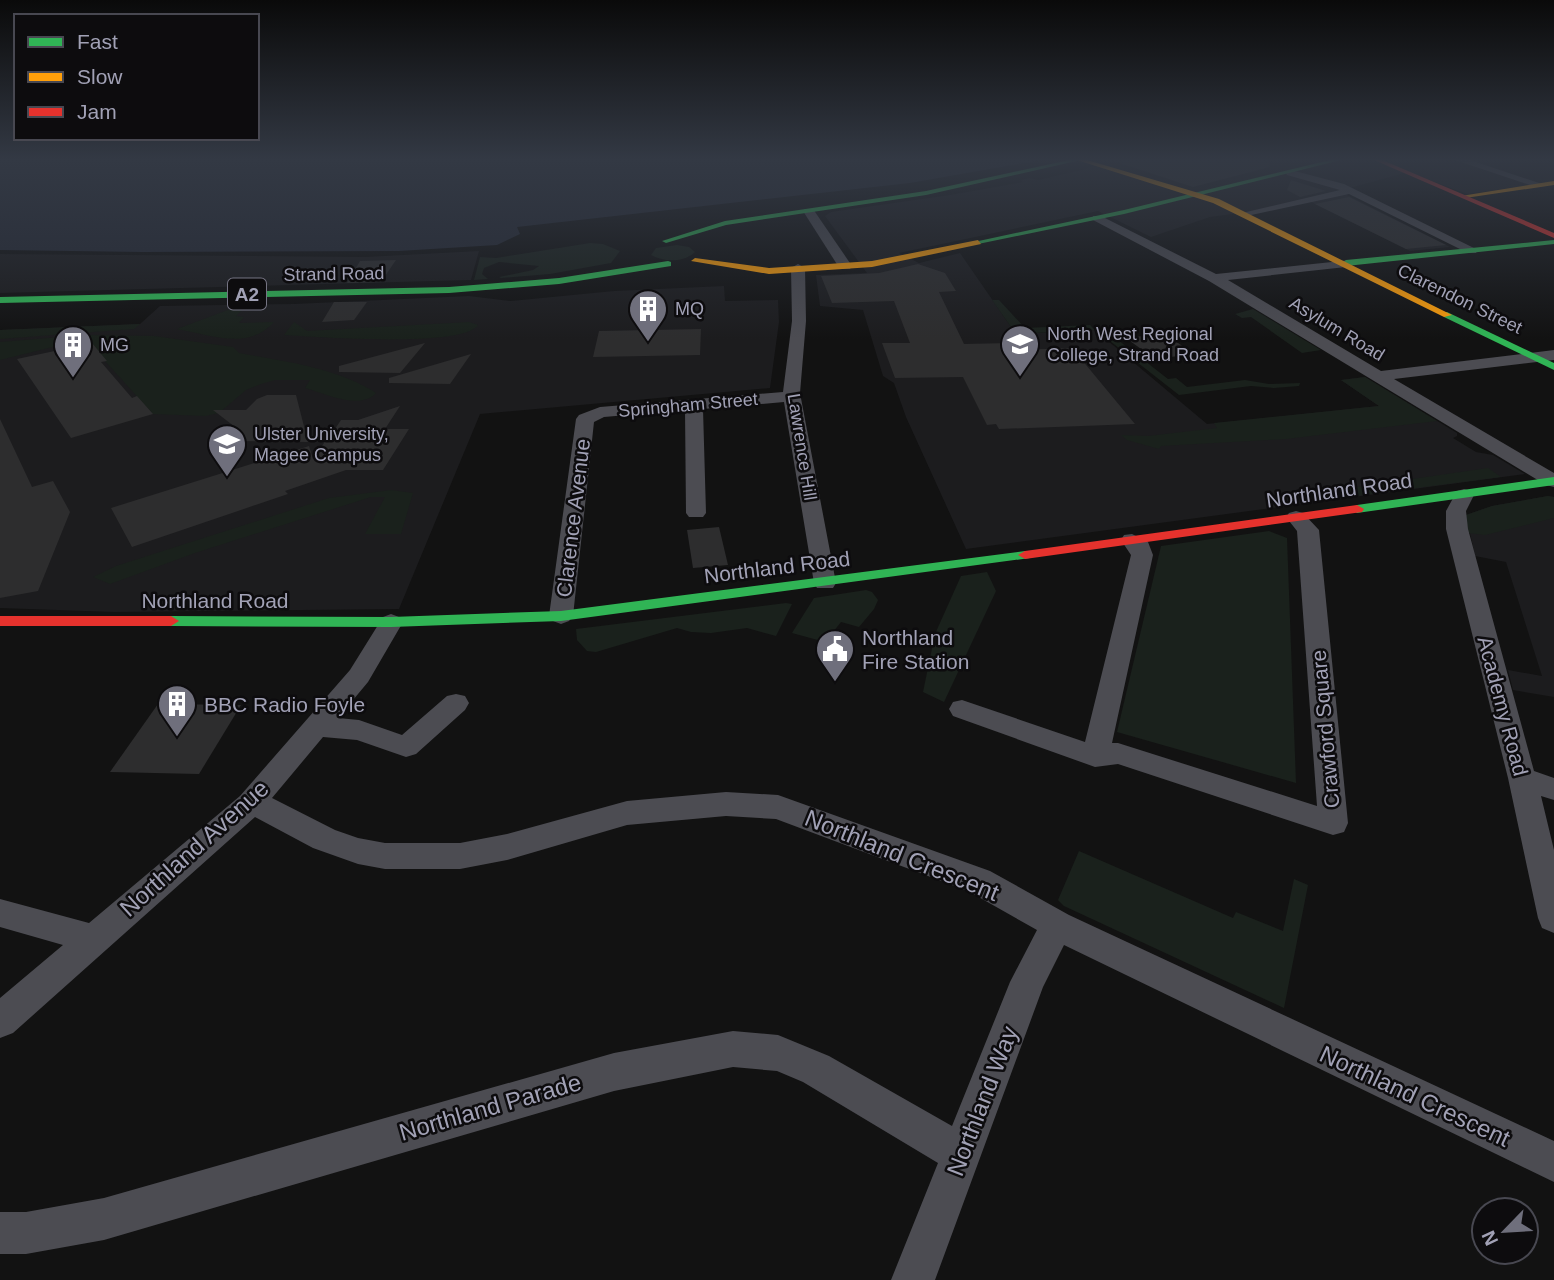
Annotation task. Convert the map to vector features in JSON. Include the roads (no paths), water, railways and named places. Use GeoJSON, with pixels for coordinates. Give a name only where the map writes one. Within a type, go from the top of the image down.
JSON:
{"type":"FeatureCollection","features":[{"type":"Feature","properties":{"kind":"main road","name":"A2"},"geometry":{"type":"LineString","coordinates":[[649,249],[724,223],[746,220]]}},
{"type":"Feature","properties":{"kind":"main road","name":"A2"},"geometry":{"type":"LineString","coordinates":[[649,249],[650,262],[668,264],[702,254],[713,235],[746,220]]}},
{"type":"Feature","properties":{"kind":"main road","name":"A2"},"geometry":{"type":"LineString","coordinates":[[649,249],[689,242],[702,254],[750,269],[845,266],[896,260],[1089,220]]}},
{"type":"Feature","properties":{"kind":"main road","name":"Clarendon Street"},"geometry":{"type":"LineString","coordinates":[[1256,220],[1554,367]]}},
{"type":"Feature","properties":{"kind":"main road"},"geometry":{"type":"LineString","coordinates":[[1517,220],[1554,236]]}},
{"type":"Feature","properties":{"kind":"main road"},"geometry":{"type":"LineString","coordinates":[[1346,263],[1554,242]]}},
{"type":"Feature","properties":{"kind":"main road","name":"Strand Road"},"geometry":{"type":"LineString","coordinates":[[584,279],[623,266],[649,249]]}},
{"type":"Feature","properties":{"kind":"main road","name":"Strand Road"},"geometry":{"type":"LineString","coordinates":[[0,300],[358,293],[494,287],[584,279],[668,264]]}},
{"type":"Feature","properties":{"kind":"main road","name":"Northland Road"},"geometry":{"type":"LineString","coordinates":[[0,621],[391,622],[561,616],[825,583],[1554,481]]}},
{"type":"Feature","properties":{"kind":"street"},"geometry":{"type":"LineString","coordinates":[[815,220],[845,266]]}},
{"type":"Feature","properties":{"kind":"street","name":"Asylum Road"},"geometry":{"type":"LineString","coordinates":[[1100,220],[1214,278],[1554,481]]}},
{"type":"Feature","properties":{"kind":"street"},"geometry":{"type":"LineString","coordinates":[[1409,220],[1472,250]]}},
{"type":"Feature","properties":{"kind":"street"},"geometry":{"type":"LineString","coordinates":[[1214,278],[1346,263]]}},
{"type":"Feature","properties":{"kind":"street","name":"Lawrence Hill"},"geometry":{"type":"LineString","coordinates":[[797,268],[799,321],[792,396],[825,583]]}},
{"type":"Feature","properties":{"kind":"street"},"geometry":{"type":"LineString","coordinates":[[1378,376],[1554,355]]}},
{"type":"Feature","properties":{"kind":"street","name":"Springham Street"},"geometry":{"type":"LineString","coordinates":[[585,419],[600,412],[792,396]]}},
{"type":"Feature","properties":{"kind":"street"},"geometry":{"type":"LineString","coordinates":[[694,405],[696,513]]}},
{"type":"Feature","properties":{"kind":"street","name":"Clarence Avenue"},"geometry":{"type":"LineString","coordinates":[[561,616],[585,419]]}},
{"type":"Feature","properties":{"kind":"street","name":"Academy Road"},"geometry":{"type":"LineString","coordinates":[[1464,495],[1457,511],[1457,529],[1550,888],[1554,918]]}},
{"type":"Feature","properties":{"kind":"street","name":"Crawford Square"},"geometry":{"type":"LineString","coordinates":[[962,709],[1095,756],[1118,753],[1333,823],[1308,530],[1296,517]]}},
{"type":"Feature","properties":{"kind":"street"},"geometry":{"type":"LineString","coordinates":[[1095,756],[1142,555],[1140,547],[1132,540]]}},
{"type":"Feature","properties":{"kind":"street","name":"Northland Avenue"},"geometry":{"type":"LineString","coordinates":[[0,1021],[250,804],[359,676],[391,622]]}},
{"type":"Feature","properties":{"kind":"street"},"geometry":{"type":"LineString","coordinates":[[316,726],[359,730],[406,747],[456,703]]}},
{"type":"Feature","properties":{"kind":"street"},"geometry":{"type":"LineString","coordinates":[[1522,778],[1554,789]]}},
{"type":"Feature","properties":{"kind":"street","name":"Northland Crescent"},"geometry":{"type":"LineString","coordinates":[[250,804],[264,807],[324,839],[358,851],[385,856],[460,856],[507,847],[627,813],[726,804],[778,807],[979,881],[1057,925],[1554,1162]]}},
{"type":"Feature","properties":{"kind":"street"},"geometry":{"type":"LineString","coordinates":[[0,913],[94,939]]}},
{"type":"Feature","properties":{"kind":"street","name":"Northland Way"},"geometry":{"type":"LineString","coordinates":[[913,1280],[1027,982],[1057,925]]}},
{"type":"Feature","properties":{"kind":"street","name":"Northland Parade"},"geometry":{"type":"LineString","coordinates":[[0,1233],[26,1233],[104,1219],[588,1079],[733,1049],[778,1053],[816,1069],[963,1155]]}},
{"type":"Feature","properties":{"kind":"place","name":"MQ"},"geometry":{"type":"Point","coordinates":[648,343]}},
{"type":"Feature","properties":{"kind":"place","name":"North West Regional College, Strand Road"},"geometry":{"type":"Point","coordinates":[1020,378]}},
{"type":"Feature","properties":{"kind":"place","name":"MG"},"geometry":{"type":"Point","coordinates":[73,379]}},
{"type":"Feature","properties":{"kind":"place","name":"Ulster University, Magee Campus"},"geometry":{"type":"Point","coordinates":[227,478]}},
{"type":"Feature","properties":{"kind":"place","name":"Northland Fire Station"},"geometry":{"type":"Point","coordinates":[835,683]}},
{"type":"Feature","properties":{"kind":"place","name":"BBC Radio Foyle"},"geometry":{"type":"Point","coordinates":[177,738]}}]}
